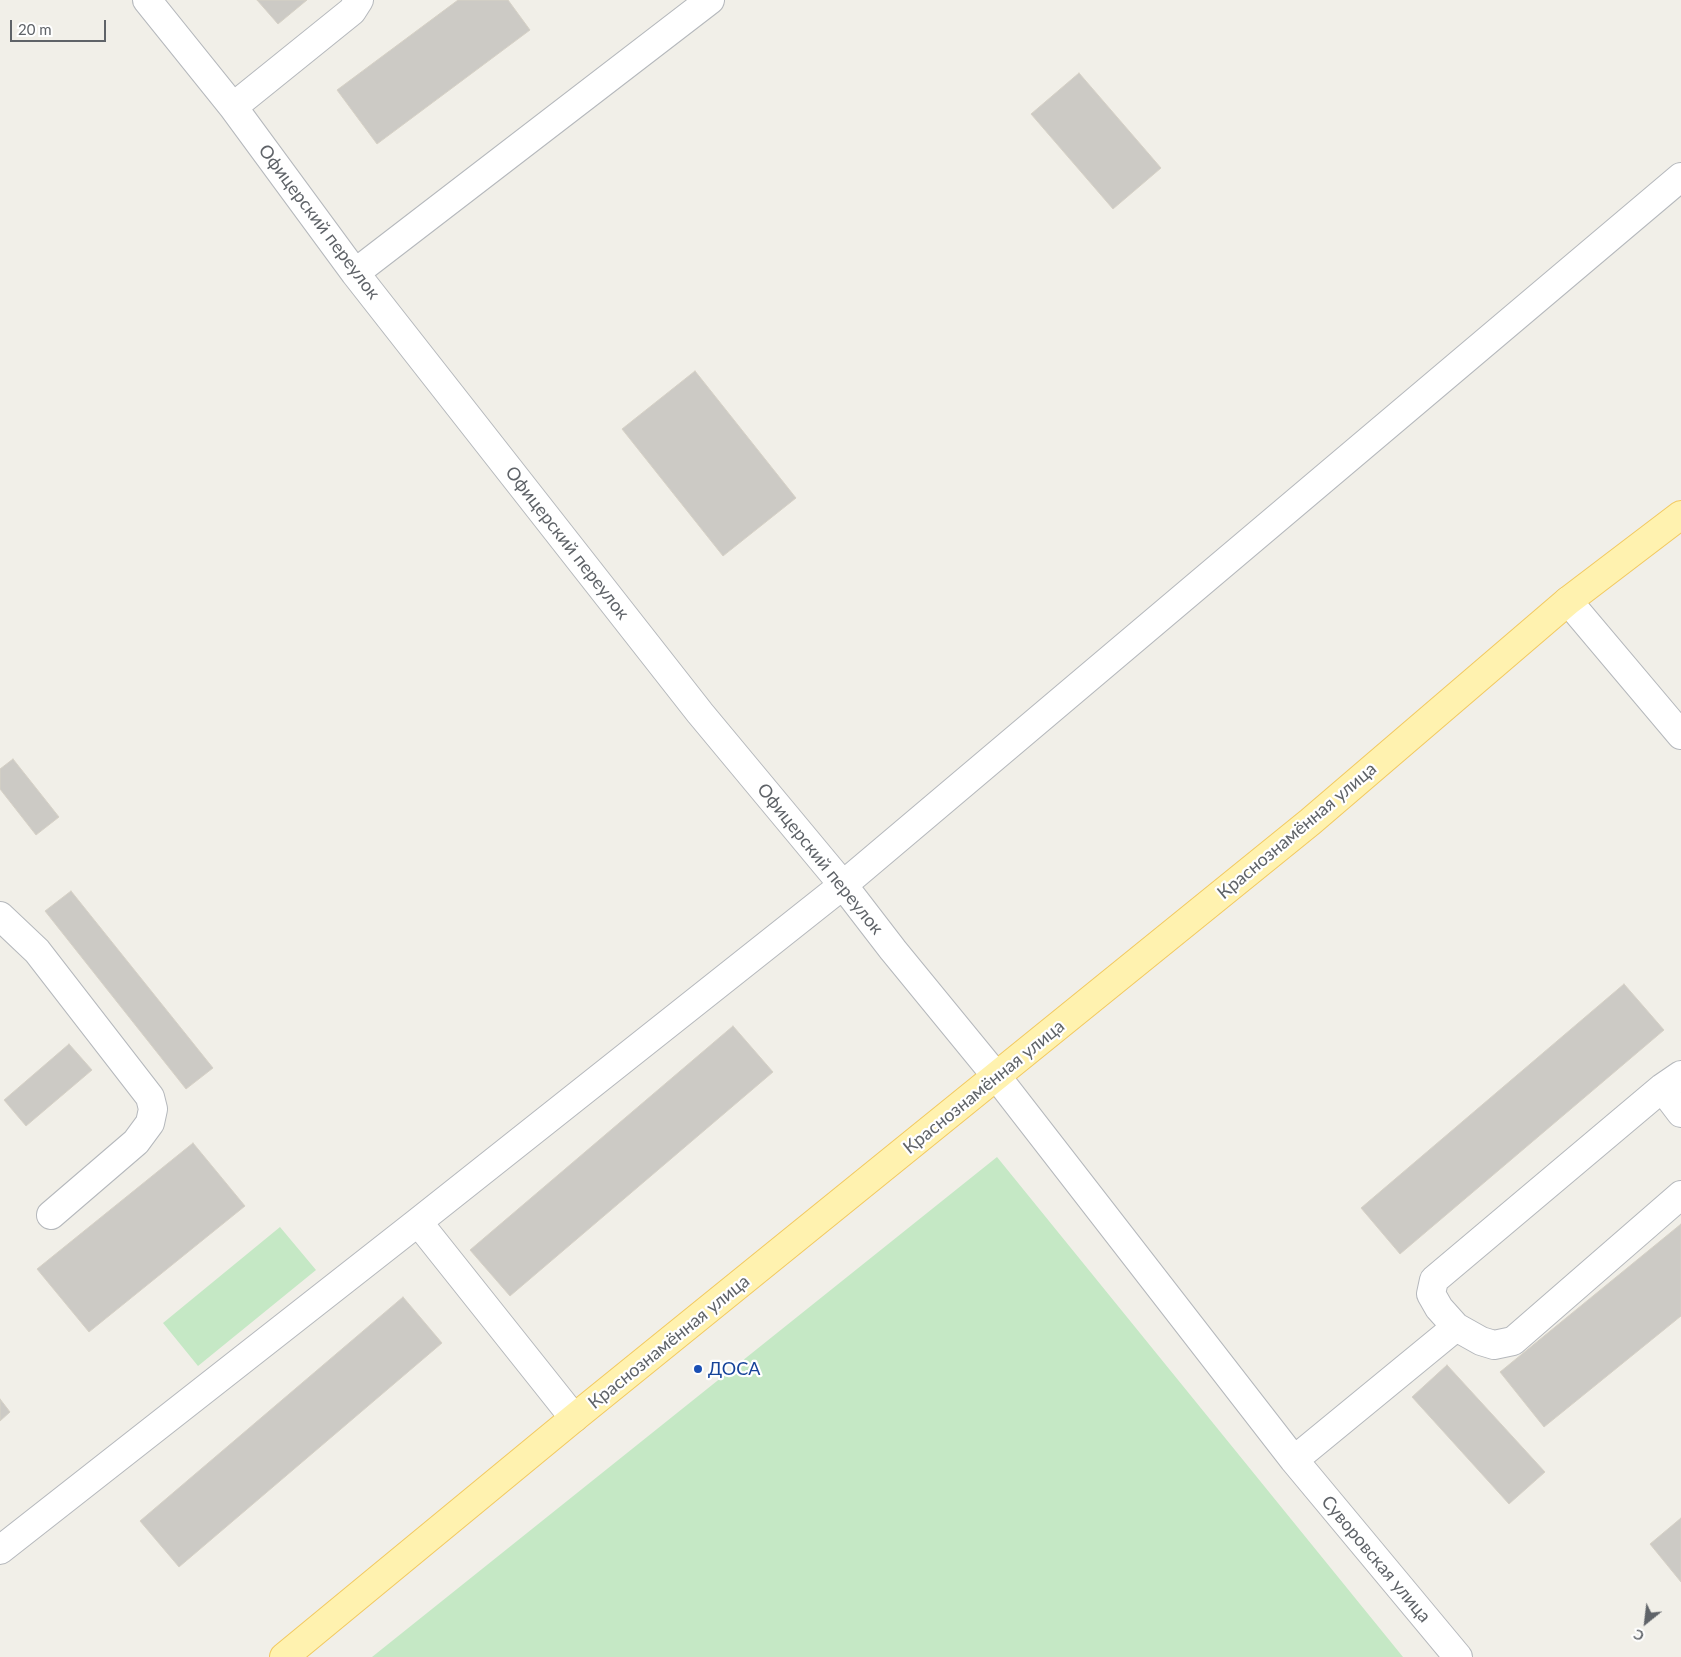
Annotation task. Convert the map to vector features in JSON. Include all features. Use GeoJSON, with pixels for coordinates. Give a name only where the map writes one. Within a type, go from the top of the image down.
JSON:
{"type":"FeatureCollection","features":[{"type":"Feature","properties":{"kind":"main road","name":"Краснознамённая улица"},"geometry":{"type":"LineString","coordinates":[[284,1657],[574,1418],[1310,822],[1568,601],[1681,514]]}},
{"type":"Feature","properties":{"kind":"street","name":"Офицерский переулок"},"geometry":{"type":"LineString","coordinates":[[147,0],[233,107],[355,273],[700,713],[843,885],[893,950],[997,1077],[1294,1460]]}},
{"type":"Feature","properties":{"kind":"street"},"geometry":{"type":"LineString","coordinates":[[233,107],[352,11],[359,0]]}},
{"type":"Feature","properties":{"kind":"street"},"geometry":{"type":"LineString","coordinates":[[355,273],[710,0]]}},
{"type":"Feature","properties":{"kind":"street"},"geometry":{"type":"LineString","coordinates":[[0,1550],[843,885],[1681,177]]}},
{"type":"Feature","properties":{"kind":"street"},"geometry":{"type":"LineString","coordinates":[[1568,601],[1681,735]]}},
{"type":"Feature","properties":{"kind":"street"},"geometry":{"type":"LineString","coordinates":[[0,916],[37,951],[150,1097],[153,1109],[150,1123],[136,1142],[51,1215]]}},
{"type":"Feature","properties":{"kind":"street"},"geometry":{"type":"LineString","coordinates":[[1681,1113],[1671,1082],[1434,1280],[1431,1294],[1439,1308],[1456,1327],[1481,1341],[1494,1345],[1513,1340],[1681,1195]]}},
{"type":"Feature","properties":{"kind":"street"},"geometry":{"type":"LineString","coordinates":[[418,1222],[574,1418]]}},
{"type":"Feature","properties":{"kind":"street"},"geometry":{"type":"LineString","coordinates":[[1294,1460],[1456,1327]]}},
{"type":"Feature","properties":{"kind":"street","name":"Суворовская улица"},"geometry":{"type":"LineString","coordinates":[[1294,1460],[1458,1657]]}},
{"type":"Feature","properties":{"kind":"green space"},"geometry":{"type":"Polygon","coordinates":[[[997,1157],[1403,1657],[372,1657],[997,1157]]]}},
{"type":"Feature","properties":{"kind":"green space"},"geometry":{"type":"Polygon","coordinates":[[[280,1227],[316,1270],[198,1366],[163,1323],[280,1227]]]}},
{"type":"Feature","properties":{"kind":"building"},"geometry":{"type":"Polygon","coordinates":[[[257,0],[307,0],[278,24],[257,0]]]}},
{"type":"Feature","properties":{"kind":"building"},"geometry":{"type":"Polygon","coordinates":[[[458,0],[508,0],[530,30],[377,144],[337,90],[458,0]]]}},
{"type":"Feature","properties":{"kind":"building"},"geometry":{"type":"Polygon","coordinates":[[[1079,73],[1161,168],[1113,209],[1031,114],[1079,73]]]}},
{"type":"Feature","properties":{"kind":"building"},"geometry":{"type":"Polygon","coordinates":[[[695,371],[796,498],[723,556],[622,429],[695,371]]]}},
{"type":"Feature","properties":{"kind":"building"},"geometry":{"type":"Polygon","coordinates":[[[13,759],[59,817],[36,835],[0,789],[0,769],[13,759]]]}},
{"type":"Feature","properties":{"kind":"building"},"geometry":{"type":"Polygon","coordinates":[[[71,891],[213,1068],[186,1089],[45,911],[71,891]]]}},
{"type":"Feature","properties":{"kind":"building"},"geometry":{"type":"Polygon","coordinates":[[[1624,984],[1664,1030],[1400,1254],[1361,1208],[1624,984]]]}},
{"type":"Feature","properties":{"kind":"building"},"geometry":{"type":"Polygon","coordinates":[[[733,1026],[773,1072],[510,1296],[470,1250],[733,1026]]]}},
{"type":"Feature","properties":{"kind":"building"},"geometry":{"type":"Polygon","coordinates":[[[69,1044],[92,1070],[26,1126],[4,1100],[69,1044]]]}},
{"type":"Feature","properties":{"kind":"building"},"geometry":{"type":"Polygon","coordinates":[[[193,1143],[245,1206],[89,1332],[37,1269],[193,1143]]]}},
{"type":"Feature","properties":{"kind":"building"},"geometry":{"type":"Polygon","coordinates":[[[1681,1224],[1681,1316],[1544,1427],[1500,1372],[1681,1224]]]}},
{"type":"Feature","properties":{"kind":"building"},"geometry":{"type":"Polygon","coordinates":[[[403,1297],[442,1343],[179,1567],[140,1521],[403,1297]]]}},
{"type":"Feature","properties":{"kind":"building"},"geometry":{"type":"Polygon","coordinates":[[[1447,1365],[1545,1472],[1509,1504],[1412,1397],[1447,1365]]]}},
{"type":"Feature","properties":{"kind":"building"},"geometry":{"type":"Polygon","coordinates":[[[0,1399],[10,1412],[0,1421],[0,1399]]]}},
{"type":"Feature","properties":{"kind":"building"},"geometry":{"type":"Polygon","coordinates":[[[1681,1518],[1681,1582],[1650,1544],[1681,1518]]]}},
{"type":"Feature","properties":{"kind":"place","name":"ДОСА"},"geometry":{"type":"Point","coordinates":[698,1369]}}]}
